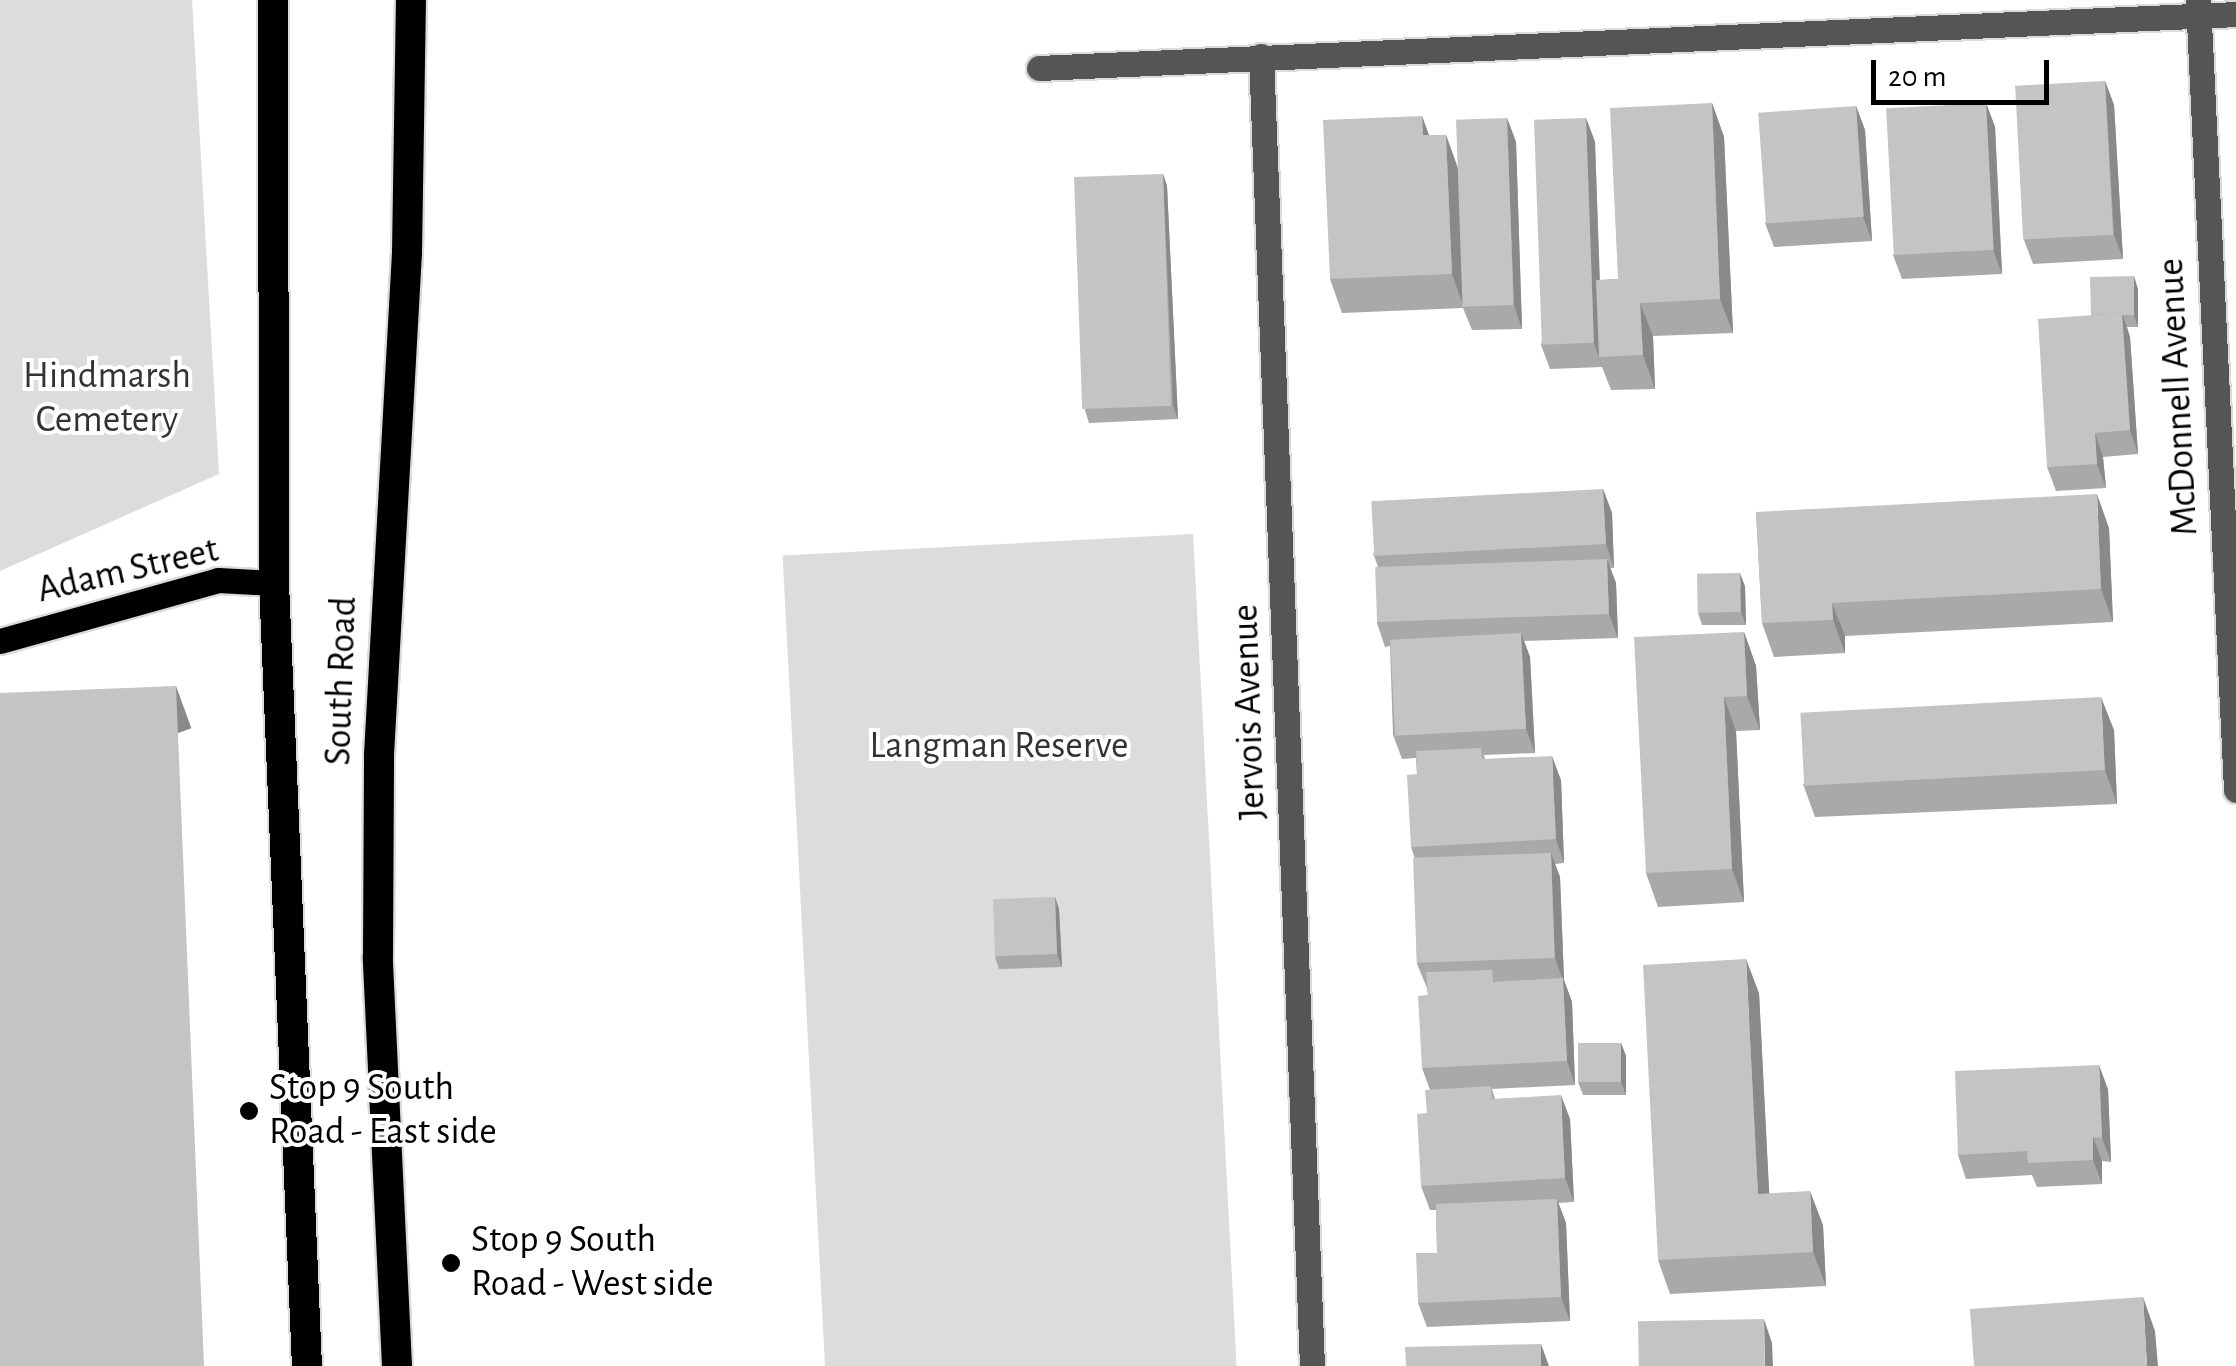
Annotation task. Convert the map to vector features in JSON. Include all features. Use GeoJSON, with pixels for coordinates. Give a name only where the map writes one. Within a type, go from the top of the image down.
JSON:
{"type":"FeatureCollection","features":[{"type":"Feature","properties":{"kind":"highway","name":"South Road"},"geometry":{"type":"LineString","coordinates":[[273,0],[274,583],[308,1366]]}},
{"type":"Feature","properties":{"kind":"highway","name":"South Road"},"geometry":{"type":"LineString","coordinates":[[397,1366],[378,956],[378,755],[407,253],[412,0]]}},
{"type":"Feature","properties":{"kind":"main road","name":"Adam Street"},"geometry":{"type":"LineString","coordinates":[[0,641],[218,580],[274,583]]}},
{"type":"Feature","properties":{"kind":"street"},"geometry":{"type":"LineString","coordinates":[[1040,68],[2199,8],[2236,14]]}},
{"type":"Feature","properties":{"kind":"street","name":"McDonnell Avenue"},"geometry":{"type":"LineString","coordinates":[[2199,8],[2236,790]]}},
{"type":"Feature","properties":{"kind":"street","name":"Jervois Avenue"},"geometry":{"type":"LineString","coordinates":[[1262,56],[1312,1366]]}},
{"type":"Feature","properties":{"kind":"green space","name":"Hindmarsh Cemetery"},"geometry":{"type":"Polygon","coordinates":[[[0,0],[192,0],[219,474],[0,571],[0,0]]]}},
{"type":"Feature","properties":{"kind":"green space","name":"Langman Reserve"},"geometry":{"type":"Polygon","coordinates":[[[1193,534],[1237,1366],[825,1366],[783,556],[1193,534]]]}},
{"type":"Feature","properties":{"kind":"building"},"geometry":{"type":"Polygon","coordinates":[[[2105,81],[2113,235],[2023,239],[2015,86],[2105,81]]]}},
{"type":"Feature","properties":{"kind":"building"},"geometry":{"type":"Polygon","coordinates":[[[1712,103],[1720,299],[1640,303],[1643,355],[1599,357],[1596,280],[1618,279],[1610,108],[1712,103]]]}},
{"type":"Feature","properties":{"kind":"building"},"geometry":{"type":"Polygon","coordinates":[[[1986,103],[1994,250],[1894,255],[1886,108],[1986,103]]]}},
{"type":"Feature","properties":{"kind":"building"},"geometry":{"type":"Polygon","coordinates":[[[1856,106],[1864,217],[1766,224],[1758,113],[1856,106]]]}},
{"type":"Feature","properties":{"kind":"building"},"geometry":{"type":"Polygon","coordinates":[[[1422,116],[1423,135],[1446,135],[1452,274],[1330,279],[1323,120],[1422,116]]]}},
{"type":"Feature","properties":{"kind":"building"},"geometry":{"type":"Polygon","coordinates":[[[1507,118],[1514,305],[1463,307],[1456,120],[1507,118]]]}},
{"type":"Feature","properties":{"kind":"building"},"geometry":{"type":"Polygon","coordinates":[[[1586,118],[1594,343],[1542,345],[1534,120],[1586,118]]]}},
{"type":"Feature","properties":{"kind":"building"},"geometry":{"type":"Polygon","coordinates":[[[1163,174],[1171,406],[1082,409],[1074,177],[1163,174]]]}},
{"type":"Feature","properties":{"kind":"building"},"geometry":{"type":"Polygon","coordinates":[[[2134,276],[2134,315],[2091,315],[2090,277],[2134,276]]]}},
{"type":"Feature","properties":{"kind":"building"},"geometry":{"type":"Polygon","coordinates":[[[2122,313],[2130,430],[2095,433],[2097,464],[2047,467],[2038,319],[2122,313]]]}},
{"type":"Feature","properties":{"kind":"building"},"geometry":{"type":"Polygon","coordinates":[[[1603,489],[1606,544],[1374,556],[1371,501],[1603,489]]]}},
{"type":"Feature","properties":{"kind":"building"},"geometry":{"type":"Polygon","coordinates":[[[2097,494],[2101,589],[1832,603],[1833,620],[1762,623],[1756,512],[2097,494]]]}},
{"type":"Feature","properties":{"kind":"building"},"geometry":{"type":"Polygon","coordinates":[[[1607,559],[1609,614],[1377,622],[1375,567],[1607,559]]]}},
{"type":"Feature","properties":{"kind":"building"},"geometry":{"type":"Polygon","coordinates":[[[1740,573],[1741,612],[1698,613],[1697,574],[1740,573]]]}},
{"type":"Feature","properties":{"kind":"building"},"geometry":{"type":"Polygon","coordinates":[[[1744,632],[1747,696],[1724,697],[1732,869],[1646,873],[1634,637],[1744,632]]]}},
{"type":"Feature","properties":{"kind":"building"},"geometry":{"type":"Polygon","coordinates":[[[1521,633],[1526,729],[1395,736],[1390,640],[1521,633]]]}},
{"type":"Feature","properties":{"kind":"building"},"geometry":{"type":"Polygon","coordinates":[[[176,686],[204,1366],[0,1366],[0,693],[176,686]]]}},
{"type":"Feature","properties":{"kind":"building"},"geometry":{"type":"Polygon","coordinates":[[[2101,697],[2105,770],[1804,786],[1800,713],[2101,697]]]}},
{"type":"Feature","properties":{"kind":"building"},"geometry":{"type":"Polygon","coordinates":[[[1481,748],[1482,759],[1552,756],[1556,839],[1411,847],[1407,775],[1417,774],[1416,751],[1481,748]]]}},
{"type":"Feature","properties":{"kind":"building"},"geometry":{"type":"Polygon","coordinates":[[[1551,853],[1555,958],[1417,963],[1413,858],[1551,853]]]}},
{"type":"Feature","properties":{"kind":"building"},"geometry":{"type":"Polygon","coordinates":[[[1055,897],[1057,954],[995,956],[993,899],[1055,897]]]}},
{"type":"Feature","properties":{"kind":"building"},"geometry":{"type":"Polygon","coordinates":[[[1746,959],[1758,1194],[1810,1191],[1813,1252],[1658,1260],[1643,965],[1746,959]]]}},
{"type":"Feature","properties":{"kind":"building"},"geometry":{"type":"Polygon","coordinates":[[[1492,970],[1493,982],[1563,978],[1567,1061],[1422,1068],[1418,996],[1428,995],[1426,972],[1492,970]]]}},
{"type":"Feature","properties":{"kind":"building"},"geometry":{"type":"Polygon","coordinates":[[[1578,1043],[1621,1043],[1621,1082],[1578,1082],[1578,1043]]]}},
{"type":"Feature","properties":{"kind":"building"},"geometry":{"type":"Polygon","coordinates":[[[2099,1065],[2102,1138],[2093,1137],[2093,1160],[2028,1163],[2027,1151],[1958,1155],[1955,1071],[2099,1065]]]}},
{"type":"Feature","properties":{"kind":"building"},"geometry":{"type":"Polygon","coordinates":[[[1491,1086],[1492,1099],[1561,1095],[1565,1178],[1421,1186],[1417,1114],[1427,1113],[1425,1090],[1491,1086]]]}},
{"type":"Feature","properties":{"kind":"building"},"geometry":{"type":"Polygon","coordinates":[[[1557,1199],[1561,1297],[1418,1303],[1416,1253],[1437,1253],[1436,1204],[1557,1199]]]}},
{"type":"Feature","properties":{"kind":"building"},"geometry":{"type":"Polygon","coordinates":[[[2143,1297],[2147,1366],[1974,1366],[1970,1309],[2143,1297]]]}},
{"type":"Feature","properties":{"kind":"building"},"geometry":{"type":"Polygon","coordinates":[[[1764,1319],[1765,1366],[1639,1366],[1638,1321],[1764,1319]]]}},
{"type":"Feature","properties":{"kind":"building"},"geometry":{"type":"Polygon","coordinates":[[[1541,1344],[1541,1366],[1406,1366],[1405,1347],[1541,1344]]]}},
{"type":"Feature","properties":{"kind":"place","name":"Stop 9 South Road - East side"},"geometry":{"type":"Point","coordinates":[249,1111]}},
{"type":"Feature","properties":{"kind":"place","name":"Stop 9 South Road - West side"},"geometry":{"type":"Point","coordinates":[451,1263]}}]}
